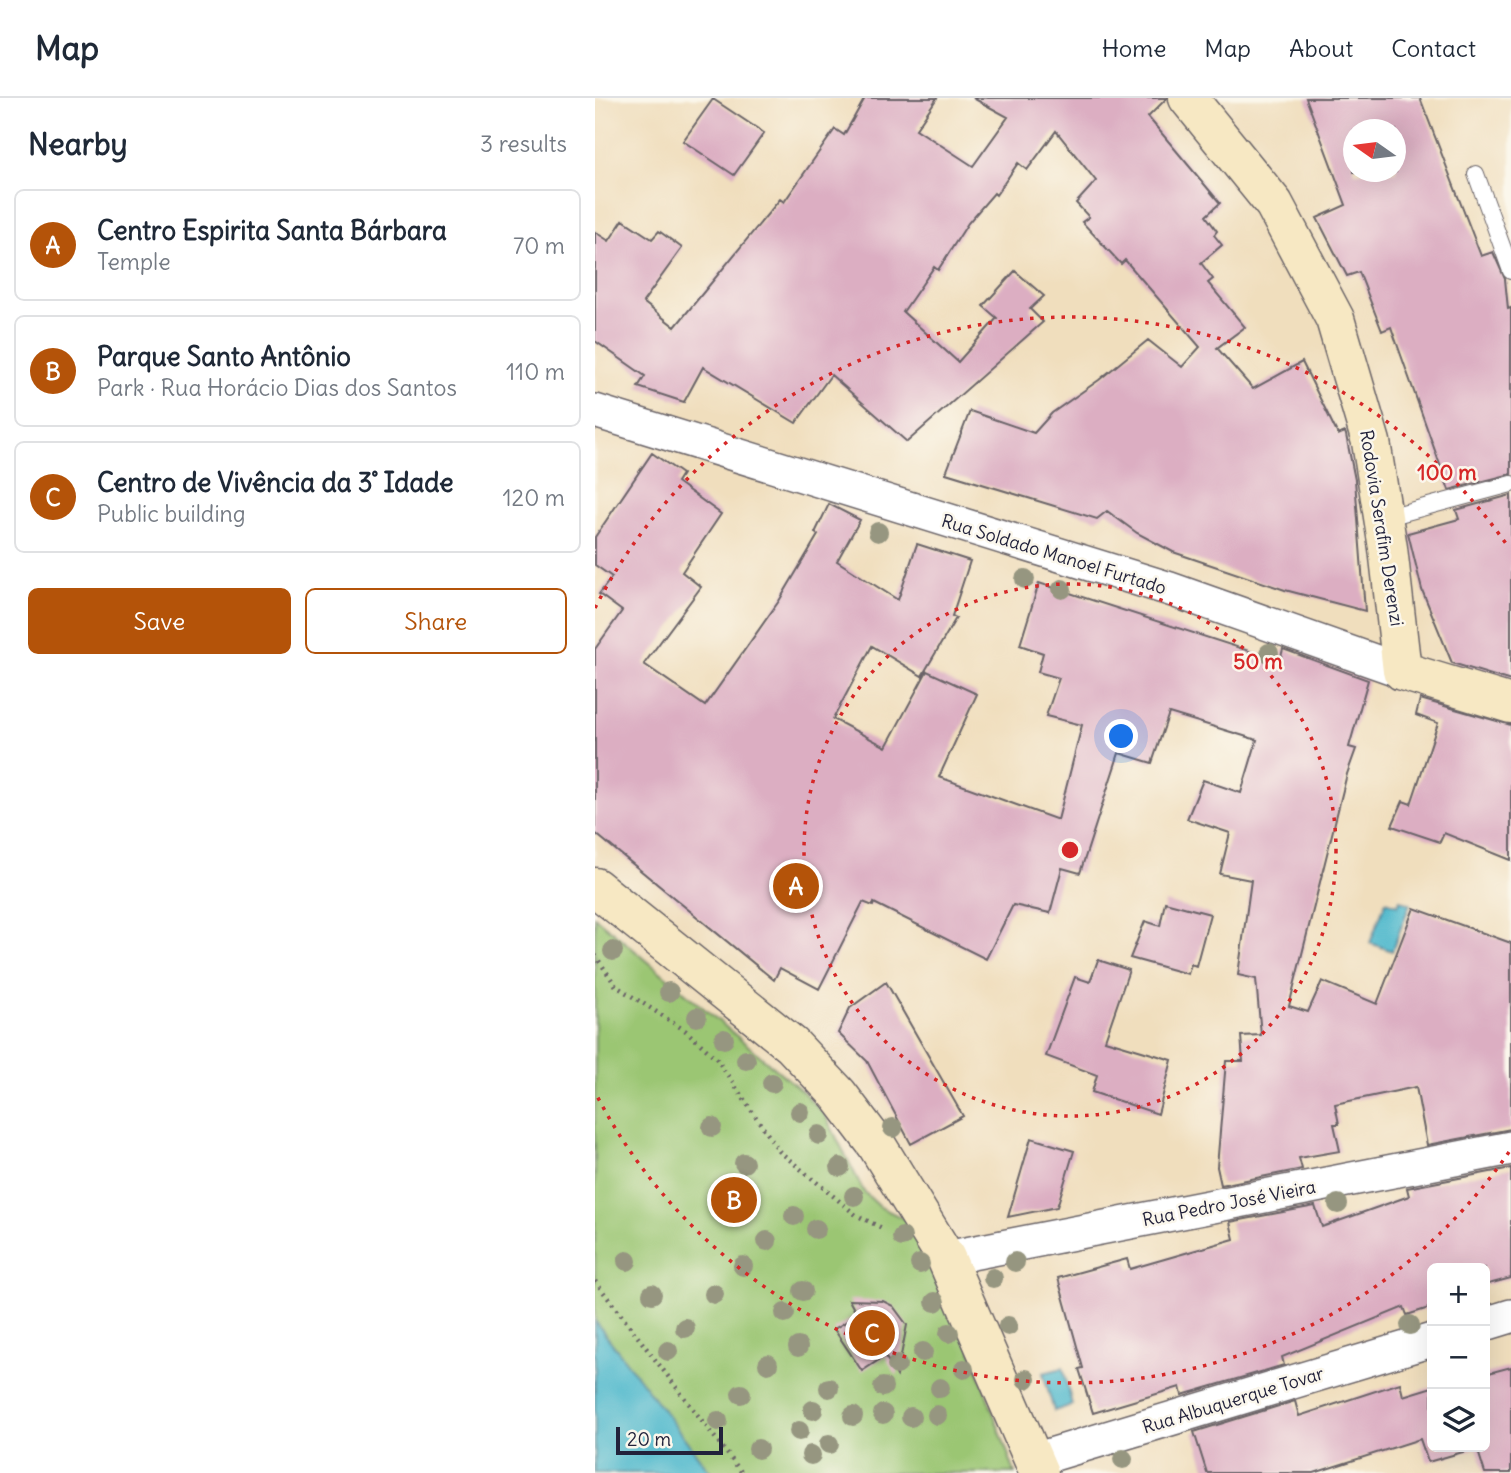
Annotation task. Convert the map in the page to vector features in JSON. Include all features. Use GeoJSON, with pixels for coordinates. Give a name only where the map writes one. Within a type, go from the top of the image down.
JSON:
{"type":"FeatureCollection","features":[{"type":"Feature","properties":{"kind":"street","name":"Rodovia Serafim Derenzi"},"geometry":{"type":"LineString","coordinates":[[1188,98],[1274,204],[1335,319],[1371,442],[1384,518],[1402,671]]}},
{"type":"Feature","properties":{"kind":"street","name":"Rua Soldado Manoel Furtado"},"geometry":{"type":"LineString","coordinates":[[595,411],[1170,589],[1402,671],[1511,704]]}},
{"type":"Feature","properties":{"kind":"street"},"geometry":{"type":"LineString","coordinates":[[595,887],[792,1045],[838,1094],[876,1144],[946,1258],[1036,1466]]}},
{"type":"Feature","properties":{"kind":"street","name":"Rua Pedro José Vieira"},"geometry":{"type":"LineString","coordinates":[[946,1258],[1511,1148]]}},
{"type":"Feature","properties":{"kind":"street"},"geometry":{"type":"LineString","coordinates":[[1490,1322],[1511,1316]]}},
{"type":"Feature","properties":{"kind":"street","name":"Rua Albuquerque Tovar"},"geometry":{"type":"LineString","coordinates":[[1036,1466],[1427,1341]]}},
{"type":"Feature","properties":{"kind":"lane"},"geometry":{"type":"LineString","coordinates":[[1476,174],[1511,271]]}},
{"type":"Feature","properties":{"kind":"lane"},"geometry":{"type":"LineString","coordinates":[[1384,518],[1511,484]]}},
{"type":"Feature","properties":{"kind":"path"},"geometry":{"type":"LineString","coordinates":[[595,955],[616,986],[685,1031],[716,1058],[779,1151],[856,1214],[890,1232]]}},
{"type":"Feature","properties":{"kind":"path"},"geometry":{"type":"LineString","coordinates":[[595,1281],[742,1473]]}},
{"type":"Feature","properties":{"kind":"green space"},"geometry":{"type":"Polygon","coordinates":[[[595,917],[802,1091],[825,1115],[864,1192],[880,1207],[911,1222],[942,1271],[1015,1473],[711,1473],[595,1321],[595,917]]]}},
{"type":"Feature","properties":{"kind":"water"},"geometry":{"type":"Polygon","coordinates":[[[1400,900],[1410,904],[1392,951],[1370,943],[1386,901],[1398,905],[1400,900]]]}},
{"type":"Feature","properties":{"kind":"water"},"geometry":{"type":"Polygon","coordinates":[[[595,1321],[711,1473],[595,1473],[595,1321]]]}},
{"type":"Feature","properties":{"kind":"water"},"geometry":{"type":"Polygon","coordinates":[[[1063,1368],[1072,1405],[1054,1411],[1043,1373],[1063,1368]]]}},
{"type":"Feature","properties":{"kind":"building"},"geometry":{"type":"Polygon","coordinates":[[[865,98],[937,98],[916,129],[973,166],[1008,117],[973,98],[1167,98],[1148,117],[1220,203],[1206,216],[1217,231],[1214,235],[1222,245],[1201,263],[1213,279],[1208,283],[1245,327],[1217,348],[1253,389],[1302,362],[1338,435],[1345,432],[1355,480],[1365,611],[1285,590],[1173,552],[1137,533],[1107,511],[1097,519],[946,473],[970,411],[1034,433],[1052,413],[1099,380],[1148,340],[1182,367],[1200,347],[1125,260],[1121,264],[1082,222],[1089,217],[1076,203],[1096,181],[1056,131],[1027,170],[1018,163],[996,195],[994,193],[968,223],[938,270],[934,267],[903,312],[958,362],[997,318],[983,306],[1015,271],[1044,296],[1030,309],[1043,322],[907,442],[831,375],[796,423],[703,367],[684,402],[638,387],[645,376],[595,341],[595,232],[609,241],[623,220],[652,239],[659,231],[682,248],[643,302],[675,327],[780,199],[784,202],[835,129],[844,135],[865,98]]]}},
{"type":"Feature","properties":{"kind":"building"},"geometry":{"type":"Polygon","coordinates":[[[1306,98],[1420,98],[1481,256],[1493,252],[1505,279],[1508,309],[1511,308],[1511,474],[1449,490],[1391,327],[1382,331],[1359,272],[1347,276],[1317,218],[1346,205],[1306,98]]]}},
{"type":"Feature","properties":{"kind":"building"},"geometry":{"type":"Polygon","coordinates":[[[713,99],[764,133],[734,175],[683,141],[713,99]]]}},
{"type":"Feature","properties":{"kind":"building"},"geometry":{"type":"Polygon","coordinates":[[[652,453],[682,474],[677,482],[721,514],[682,572],[701,587],[644,664],[705,706],[779,601],[818,535],[815,533],[829,504],[860,520],[837,561],[898,600],[917,544],[970,561],[952,616],[956,618],[922,676],[872,646],[833,719],[886,747],[927,671],[977,694],[939,777],[1058,820],[1082,725],[1046,716],[1059,678],[1038,672],[1043,653],[1020,645],[1039,583],[1280,661],[1283,649],[1368,680],[1349,747],[1356,749],[1347,774],[1289,1006],[1308,1012],[1322,981],[1377,1004],[1414,908],[1511,943],[1511,1129],[1427,1145],[1416,1087],[1335,1104],[1339,1124],[1334,1124],[1340,1151],[1299,1158],[1302,1169],[1221,1185],[1217,1167],[1226,1061],[1243,1061],[1241,1036],[1261,1035],[1256,979],[1238,975],[1251,880],[1220,874],[1230,833],[1187,819],[1203,780],[1241,793],[1257,740],[1169,713],[1152,763],[1119,753],[1080,873],[1062,868],[1050,913],[1013,905],[986,959],[874,903],[873,906],[863,902],[819,989],[780,968],[774,980],[595,833],[595,649],[622,611],[599,594],[612,577],[595,565],[595,537],[652,453]]]}},
{"type":"Feature","properties":{"kind":"building"},"geometry":{"type":"Polygon","coordinates":[[[1511,495],[1511,681],[1452,663],[1422,590],[1408,533],[1459,519],[1456,510],[1511,495]]]}},
{"type":"Feature","properties":{"kind":"building"},"geometry":{"type":"Polygon","coordinates":[[[1420,699],[1511,725],[1511,860],[1444,833],[1440,842],[1392,826],[1403,801],[1411,804],[1438,723],[1416,715],[1420,699]]]}},
{"type":"Feature","properties":{"kind":"building"},"geometry":{"type":"Polygon","coordinates":[[[1165,902],[1210,914],[1196,966],[1191,964],[1188,974],[1130,958],[1145,921],[1160,926],[1165,902]]]}},
{"type":"Feature","properties":{"kind":"building"},"geometry":{"type":"Polygon","coordinates":[[[1098,960],[1129,970],[1105,1040],[1172,1060],[1158,1114],[1092,1092],[1097,1075],[1046,1056],[1075,977],[1090,982],[1098,960]]]}},
{"type":"Feature","properties":{"kind":"building"},"geometry":{"type":"Polygon","coordinates":[[[886,982],[963,1116],[911,1144],[867,1061],[838,1033],[850,1008],[886,982]]]}},
{"type":"Feature","properties":{"kind":"building"},"geometry":{"type":"Polygon","coordinates":[[[1031,1138],[1074,1151],[1057,1207],[1008,1217],[1031,1138]]]}},
{"type":"Feature","properties":{"kind":"building"},"geometry":{"type":"Polygon","coordinates":[[[1511,1168],[1511,1278],[1490,1284],[1490,1263],[1427,1263],[1427,1309],[1407,1315],[1404,1307],[1282,1357],[1284,1365],[1182,1395],[1180,1387],[1093,1413],[1079,1369],[1083,1368],[1058,1278],[1127,1259],[1130,1269],[1234,1239],[1230,1222],[1315,1206],[1322,1227],[1409,1196],[1407,1188],[1511,1168]]]}},
{"type":"Feature","properties":{"kind":"building"},"geometry":{"type":"Polygon","coordinates":[[[849,1300],[883,1301],[893,1306],[907,1325],[897,1376],[885,1356],[862,1371],[834,1329],[857,1315],[849,1300]]]}},
{"type":"Feature","properties":{"kind":"building"},"geometry":{"type":"Polygon","coordinates":[[[1511,1367],[1511,1473],[1485,1473],[1478,1452],[1490,1452],[1490,1373],[1511,1367]]]}},
{"type":"Feature","properties":{"kind":"building"},"geometry":{"type":"Polygon","coordinates":[[[1400,1383],[1403,1396],[1427,1389],[1427,1452],[1463,1452],[1428,1462],[1420,1439],[1314,1473],[1207,1473],[1194,1432],[1295,1401],[1299,1416],[1400,1383]]]}},
{"type":"Feature","properties":{"kind":"place","name":"Centro Espirita Santa Bárbara"},"geometry":{"type":"Point","coordinates":[796,886]}},
{"type":"Feature","properties":{"kind":"place","name":"Parque Santo Antônio"},"geometry":{"type":"Point","coordinates":[734,1200]}},
{"type":"Feature","properties":{"kind":"place","name":"Centro de Vivência da 3˚ Idade"},"geometry":{"type":"Point","coordinates":[872,1333]}}]}
